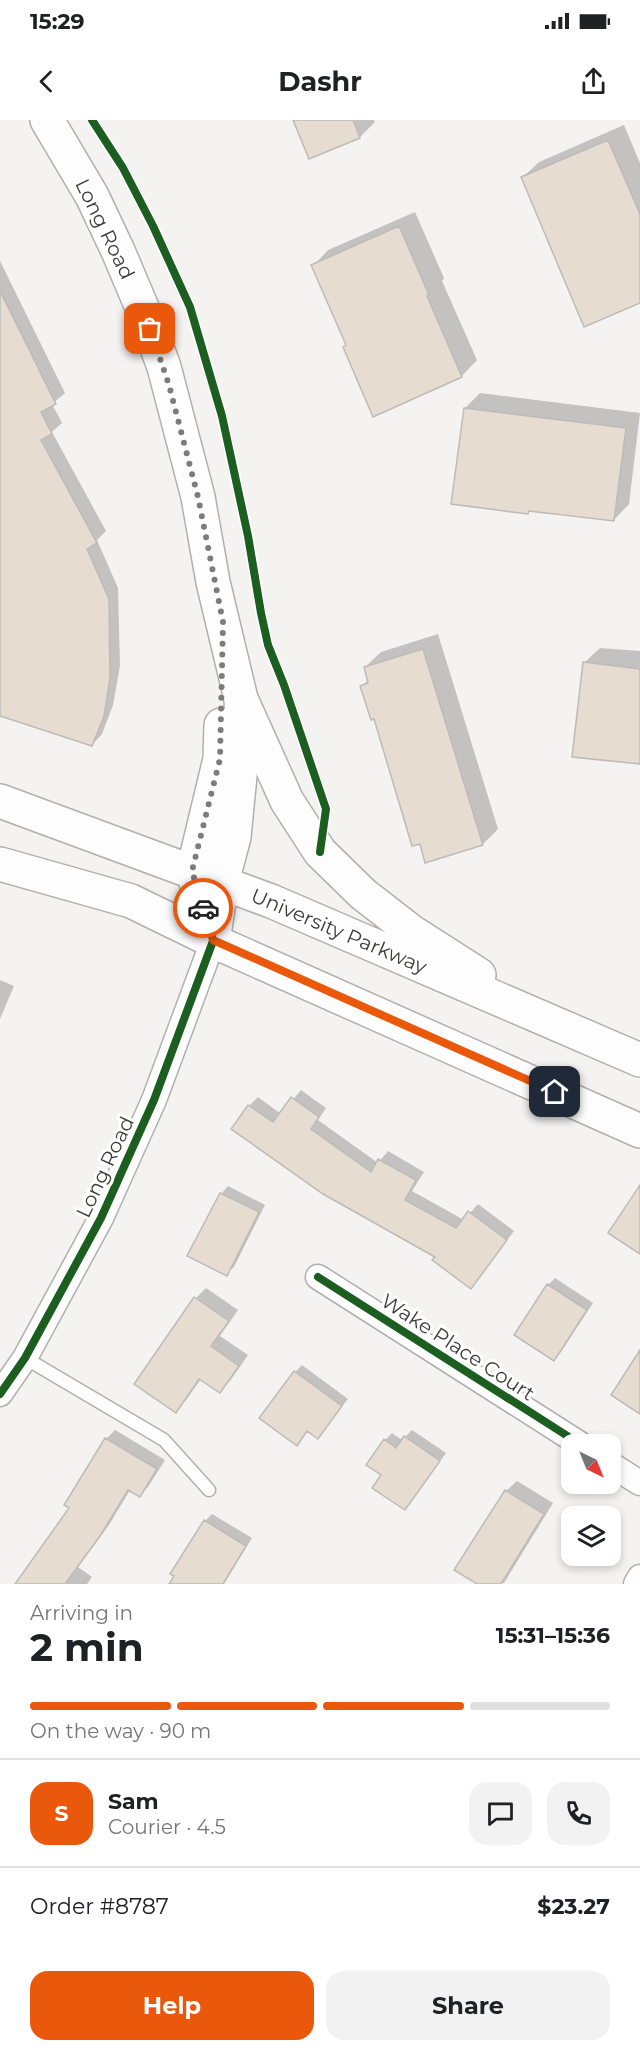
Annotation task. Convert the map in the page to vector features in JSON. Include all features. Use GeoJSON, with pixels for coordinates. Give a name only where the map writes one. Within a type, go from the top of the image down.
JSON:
{"type":"FeatureCollection","features":[{"type":"Feature","properties":{"kind":"main road","name":"Long Road"},"geometry":{"type":"LineString","coordinates":[[47,120],[92,196],[143,310],[164,367],[198,497],[241,699],[243,745],[234,837],[207,876]]}},
{"type":"Feature","properties":{"kind":"main road","name":"Long Road"},"geometry":{"type":"LineString","coordinates":[[207,876],[220,759],[223,622]]}},
{"type":"Feature","properties":{"kind":"main road"},"geometry":{"type":"LineString","coordinates":[[241,699],[286,801],[320,852],[363,894],[412,932],[477,973],[501,1002]]}},
{"type":"Feature","properties":{"kind":"main road","name":"University Parkway"},"geometry":{"type":"LineString","coordinates":[[0,801],[207,876],[640,1060]]}},
{"type":"Feature","properties":{"kind":"main road"},"geometry":{"type":"LineString","coordinates":[[0,864],[131,901],[640,1131]]}},
{"type":"Feature","properties":{"kind":"main road"},"geometry":{"type":"LineString","coordinates":[[207,876],[213,940]]}},
{"type":"Feature","properties":{"kind":"street","name":"Long Road"},"geometry":{"type":"LineString","coordinates":[[0,1394],[25,1358],[101,1218],[154,1100],[213,940]]}},
{"type":"Feature","properties":{"kind":"street","name":"Wake Place Court"},"geometry":{"type":"LineString","coordinates":[[318,1277],[564,1434]]}},
{"type":"Feature","properties":{"kind":"street"},"geometry":{"type":"LineString","coordinates":[[621,1471],[640,1483]]}},
{"type":"Feature","properties":{"kind":"street"},"geometry":{"type":"LineString","coordinates":[[636,1584],[640,1577]]}},
{"type":"Feature","properties":{"kind":"lane"},"geometry":{"type":"LineString","coordinates":[[25,1358],[164,1440],[209,1490]]}},
{"type":"Feature","properties":{"kind":"building"},"geometry":{"type":"Polygon","coordinates":[[[293,120],[353,120],[360,138],[309,159],[293,120]]]}},
{"type":"Feature","properties":{"kind":"building"},"geometry":{"type":"Polygon","coordinates":[[[608,140],[640,214],[640,303],[584,327],[521,177],[608,140]]]}},
{"type":"Feature","properties":{"kind":"building"},"geometry":{"type":"Polygon","coordinates":[[[399,226],[462,377],[373,417],[343,347],[346,345],[311,265],[399,226]]]}},
{"type":"Feature","properties":{"kind":"building"},"geometry":{"type":"Polygon","coordinates":[[[0,291],[56,404],[41,412],[52,434],[41,440],[97,543],[87,549],[109,599],[110,678],[104,716],[92,746],[0,716],[0,291]]]}},
{"type":"Feature","properties":{"kind":"building"},"geometry":{"type":"Polygon","coordinates":[[[464,408],[626,428],[614,521],[529,511],[528,514],[451,504],[464,408]]]}},
{"type":"Feature","properties":{"kind":"building"},"geometry":{"type":"Polygon","coordinates":[[[423,649],[483,845],[425,863],[420,844],[412,846],[374,719],[371,720],[360,686],[368,683],[364,667],[423,649]]]}},
{"type":"Feature","properties":{"kind":"building"},"geometry":{"type":"Polygon","coordinates":[[[583,662],[640,669],[640,764],[572,757],[583,662]]]}},
{"type":"Feature","properties":{"kind":"building"},"geometry":{"type":"Polygon","coordinates":[[[291,1097],[319,1117],[311,1129],[371,1172],[378,1159],[416,1180],[405,1200],[456,1228],[468,1211],[507,1240],[471,1289],[432,1260],[435,1257],[323,1194],[231,1129],[248,1105],[273,1122],[291,1097]]]}},
{"type":"Feature","properties":{"kind":"building"},"geometry":{"type":"Polygon","coordinates":[[[640,1185],[640,1254],[608,1233],[640,1185]]]}},
{"type":"Feature","properties":{"kind":"building"},"geometry":{"type":"Polygon","coordinates":[[[220,1193],[259,1212],[227,1276],[187,1256],[220,1193]]]}},
{"type":"Feature","properties":{"kind":"building"},"geometry":{"type":"Polygon","coordinates":[[[547,1284],[587,1310],[554,1361],[514,1335],[547,1284]]]}},
{"type":"Feature","properties":{"kind":"building"},"geometry":{"type":"Polygon","coordinates":[[[194,1297],[229,1321],[211,1346],[239,1366],[220,1393],[199,1379],[176,1413],[134,1384],[194,1297]]]}},
{"type":"Feature","properties":{"kind":"building"},"geometry":{"type":"Polygon","coordinates":[[[640,1350],[640,1414],[611,1395],[640,1350]]]}},
{"type":"Feature","properties":{"kind":"building"},"geometry":{"type":"Polygon","coordinates":[[[294,1371],[342,1406],[318,1439],[307,1431],[297,1446],[259,1418],[294,1371]]]}},
{"type":"Feature","properties":{"kind":"building"},"geometry":{"type":"Polygon","coordinates":[[[404,1436],[440,1461],[405,1510],[372,1488],[381,1475],[366,1465],[384,1439],[396,1448],[404,1436]]]}},
{"type":"Feature","properties":{"kind":"building"},"geometry":{"type":"Polygon","coordinates":[[[105,1438],[157,1469],[140,1497],[128,1490],[100,1536],[65,1584],[15,1584],[69,1508],[64,1505],[105,1438]]]}},
{"type":"Feature","properties":{"kind":"building"},"geometry":{"type":"Polygon","coordinates":[[[505,1490],[544,1514],[501,1584],[477,1584],[454,1570],[505,1490]]]}},
{"type":"Feature","properties":{"kind":"building"},"geometry":{"type":"Polygon","coordinates":[[[204,1520],[246,1546],[223,1584],[169,1584],[174,1576],[170,1574],[204,1520]]]}},
{"type":"Feature","properties":{"kind":"cycle path"},"geometry":{"type":"LineString","coordinates":[[92,120],[123,168],[153,226],[190,307],[222,416],[248,536],[268,645],[326,809],[320,852]]}},
{"type":"Feature","properties":{"kind":"cycle path"},"geometry":{"type":"LineString","coordinates":[[0,1394],[25,1358],[101,1218],[154,1100],[213,941]]}},
{"type":"Feature","properties":{"kind":"cycle path"},"geometry":{"type":"LineString","coordinates":[[318,1277],[564,1434]]}},
{"type":"Feature","properties":{"kind":"way so far"},"geometry":{"type":"LineString","coordinates":[[150,329],[164,367],[198,497],[213,582],[223,622],[220,759],[192,871],[203,908]]}},
{"type":"Feature","properties":{"kind":"route"},"geometry":{"type":"LineString","coordinates":[[203,908],[213,940],[555,1092]]}}]}
